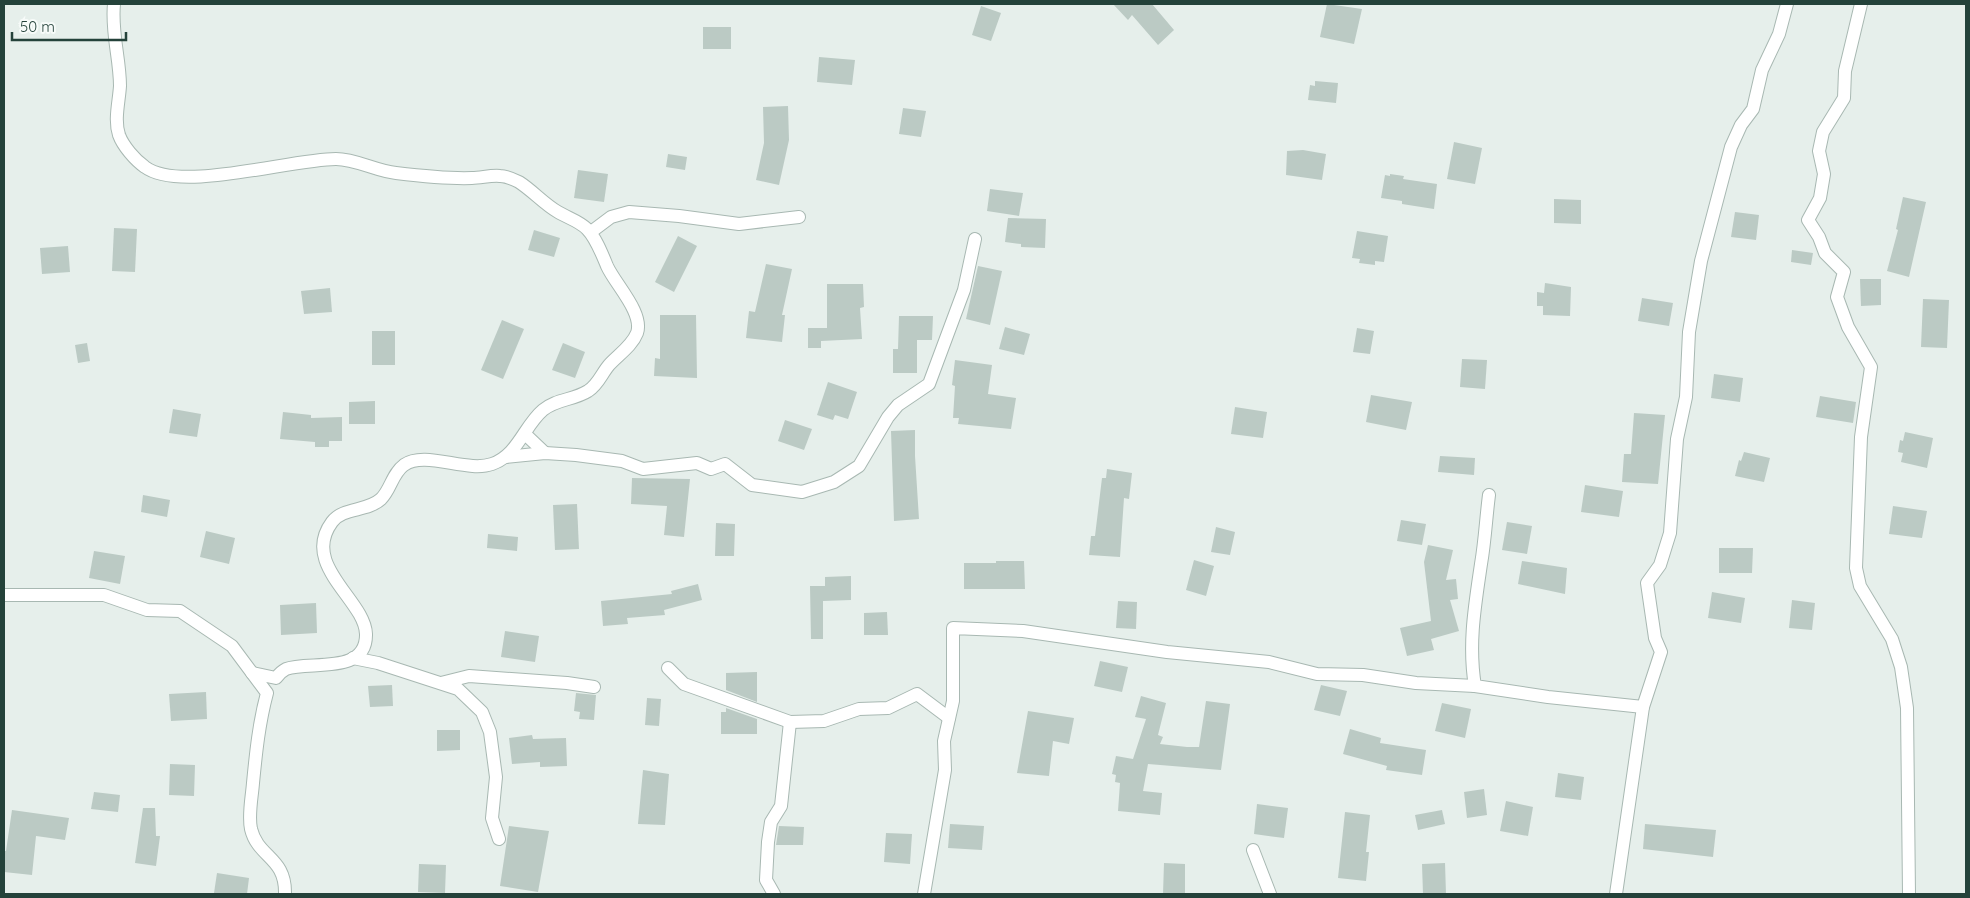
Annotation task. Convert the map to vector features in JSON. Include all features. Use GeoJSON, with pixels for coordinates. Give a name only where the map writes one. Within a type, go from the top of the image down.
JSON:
{"type":"FeatureCollection","features":[{"type":"Feature","properties":{"kind":"street"},"geometry":{"type":"LineString","coordinates":[[114,4],[115,41],[120,84],[117,119],[119,136],[132,154],[146,168],[165,177],[239,173],[338,159],[392,173],[450,178],[501,176],[518,181],[559,213],[578,222],[591,232],[612,278],[634,311],[637,318],[637,333],[627,347],[609,365],[594,386],[585,393],[555,402],[542,411],[506,457]]}},
{"type":"Feature","properties":{"kind":"street"},"geometry":{"type":"LineString","coordinates":[[1616,894],[1643,707],[1661,652],[1655,638],[1647,583],[1660,565],[1670,533],[1677,439],[1686,397],[1689,332],[1701,261],[1731,147],[1741,125],[1753,109],[1762,70],[1779,34],[1787,4]]}},
{"type":"Feature","properties":{"kind":"street"},"geometry":{"type":"LineString","coordinates":[[1861,4],[1845,70],[1844,98],[1823,132],[1819,151],[1824,174],[1820,198],[1808,220],[1819,237],[1825,253],[1844,272],[1838,297],[1848,327],[1871,367],[1862,437],[1856,568],[1860,586],[1892,639],[1901,667],[1907,708],[1909,894]]}},
{"type":"Feature","properties":{"kind":"street"},"geometry":{"type":"LineString","coordinates":[[591,232],[611,218],[629,212],[739,224],[799,217]]}},
{"type":"Feature","properties":{"kind":"street"},"geometry":{"type":"LineString","coordinates":[[252,673],[276,678],[284,670],[297,666],[333,666],[353,658],[364,647],[366,634],[363,622],[330,574],[324,553],[324,538],[332,521],[346,512],[381,499],[394,475],[407,463],[420,460],[475,468],[492,464],[506,457],[545,453],[622,461],[643,468],[697,463],[710,469],[725,464],[752,485],[802,492],[834,482],[859,466],[888,417],[898,406],[929,384],[964,290],[975,239]]}},
{"type":"Feature","properties":{"kind":"street"},"geometry":{"type":"LineString","coordinates":[[525,434],[545,453]]}},
{"type":"Feature","properties":{"kind":"street"},"geometry":{"type":"LineString","coordinates":[[1475,686],[1471,663],[1473,615],[1482,562],[1489,495]]}},
{"type":"Feature","properties":{"kind":"street"},"geometry":{"type":"LineString","coordinates":[[4,595],[104,595],[147,610],[180,611],[207,630],[225,639],[267,693],[260,720],[251,805],[251,829],[260,847],[281,869],[285,894]]}},
{"type":"Feature","properties":{"kind":"street"},"geometry":{"type":"LineString","coordinates":[[924,894],[945,770],[944,741],[953,701],[954,628],[1023,631],[1167,652],[1269,662],[1317,674],[1363,675],[1416,682],[1475,686],[1548,697],[1643,707]]}},
{"type":"Feature","properties":{"kind":"street"},"geometry":{"type":"LineString","coordinates":[[353,658],[378,663],[458,689],[482,712],[490,732],[496,777],[492,818],[498,840]]}},
{"type":"Feature","properties":{"kind":"street"},"geometry":{"type":"LineString","coordinates":[[668,668],[684,684],[790,722],[824,721],[859,709],[888,708],[917,694],[949,718]]}},
{"type":"Feature","properties":{"kind":"street"},"geometry":{"type":"LineString","coordinates":[[441,683],[469,676],[567,683],[594,687]]}},
{"type":"Feature","properties":{"kind":"street"},"geometry":{"type":"LineString","coordinates":[[774,894],[766,880],[768,842],[771,822],[781,806],[790,722]]}},
{"type":"Feature","properties":{"kind":"street"},"geometry":{"type":"LineString","coordinates":[[1253,850],[1270,894]]}},
{"type":"Feature","properties":{"kind":"building"},"geometry":{"type":"Polygon","coordinates":[[[1113,4],[1152,4],[1174,30],[1158,45],[1132,15],[1128,20],[1113,4]]]}},
{"type":"Feature","properties":{"kind":"building"},"geometry":{"type":"Polygon","coordinates":[[[1327,4],[1362,9],[1354,44],[1320,37],[1327,4]]]}},
{"type":"Feature","properties":{"kind":"building"},"geometry":{"type":"Polygon","coordinates":[[[981,6],[1001,13],[991,41],[972,35],[981,6]]]}},
{"type":"Feature","properties":{"kind":"building"},"geometry":{"type":"Polygon","coordinates":[[[703,27],[731,27],[731,49],[703,49],[703,27]]]}},
{"type":"Feature","properties":{"kind":"building"},"geometry":{"type":"Polygon","coordinates":[[[819,57],[855,60],[852,85],[817,82],[819,57]]]}},
{"type":"Feature","properties":{"kind":"building"},"geometry":{"type":"Polygon","coordinates":[[[1315,81],[1338,83],[1336,103],[1308,100],[1310,85],[1315,86],[1315,81]]]}},
{"type":"Feature","properties":{"kind":"building"},"geometry":{"type":"Polygon","coordinates":[[[788,106],[789,140],[779,185],[756,180],[764,143],[763,107],[788,106]]]}},
{"type":"Feature","properties":{"kind":"building"},"geometry":{"type":"Polygon","coordinates":[[[903,108],[926,111],[921,137],[899,134],[903,108]]]}},
{"type":"Feature","properties":{"kind":"building"},"geometry":{"type":"Polygon","coordinates":[[[1454,142],[1482,148],[1475,184],[1447,179],[1454,142]]]}},
{"type":"Feature","properties":{"kind":"building"},"geometry":{"type":"Polygon","coordinates":[[[1303,150],[1326,154],[1322,180],[1286,175],[1287,151],[1303,150]]]}},
{"type":"Feature","properties":{"kind":"building"},"geometry":{"type":"Polygon","coordinates":[[[668,154],[687,157],[685,170],[666,167],[668,154]]]}},
{"type":"Feature","properties":{"kind":"building"},"geometry":{"type":"Polygon","coordinates":[[[578,170],[608,174],[604,202],[574,198],[578,170]]]}},
{"type":"Feature","properties":{"kind":"building"},"geometry":{"type":"Polygon","coordinates":[[[1390,174],[1404,176],[1403,179],[1437,184],[1434,209],[1402,204],[1402,201],[1381,198],[1385,175],[1390,176],[1390,174]]]}},
{"type":"Feature","properties":{"kind":"building"},"geometry":{"type":"Polygon","coordinates":[[[990,189],[1023,193],[1019,216],[987,211],[990,189]]]}},
{"type":"Feature","properties":{"kind":"building"},"geometry":{"type":"Polygon","coordinates":[[[1903,197],[1926,202],[1909,277],[1887,271],[1898,230],[1896,229],[1903,197]]]}},
{"type":"Feature","properties":{"kind":"building"},"geometry":{"type":"Polygon","coordinates":[[[1554,199],[1581,200],[1581,224],[1554,223],[1554,199]]]}},
{"type":"Feature","properties":{"kind":"building"},"geometry":{"type":"Polygon","coordinates":[[[1735,212],[1759,215],[1756,240],[1731,237],[1735,212]]]}},
{"type":"Feature","properties":{"kind":"building"},"geometry":{"type":"Polygon","coordinates":[[[1008,218],[1046,219],[1045,248],[1021,247],[1021,244],[1005,242],[1008,218]]]}},
{"type":"Feature","properties":{"kind":"building"},"geometry":{"type":"Polygon","coordinates":[[[114,228],[137,229],[135,272],[112,271],[114,228]]]}},
{"type":"Feature","properties":{"kind":"building"},"geometry":{"type":"Polygon","coordinates":[[[534,230],[560,238],[554,257],[528,250],[534,230]]]}},
{"type":"Feature","properties":{"kind":"building"},"geometry":{"type":"Polygon","coordinates":[[[1357,231],[1388,236],[1384,262],[1375,261],[1375,265],[1359,263],[1360,259],[1352,258],[1357,231]]]}},
{"type":"Feature","properties":{"kind":"building"},"geometry":{"type":"Polygon","coordinates":[[[678,236],[697,246],[674,292],[655,282],[678,236]]]}},
{"type":"Feature","properties":{"kind":"building"},"geometry":{"type":"Polygon","coordinates":[[[68,246],[70,272],[42,274],[40,248],[68,246]]]}},
{"type":"Feature","properties":{"kind":"building"},"geometry":{"type":"Polygon","coordinates":[[[1792,250],[1813,253],[1811,265],[1791,262],[1792,250]]]}},
{"type":"Feature","properties":{"kind":"building"},"geometry":{"type":"Polygon","coordinates":[[[766,264],[792,269],[782,315],[785,315],[782,342],[746,338],[749,311],[755,312],[766,264]]]}},
{"type":"Feature","properties":{"kind":"building"},"geometry":{"type":"Polygon","coordinates":[[[978,266],[1002,271],[990,325],[966,319],[978,266]]]}},
{"type":"Feature","properties":{"kind":"building"},"geometry":{"type":"Polygon","coordinates":[[[1860,279],[1881,279],[1881,305],[1861,306],[1860,279]]]}},
{"type":"Feature","properties":{"kind":"building"},"geometry":{"type":"Polygon","coordinates":[[[1545,283],[1571,287],[1570,316],[1543,315],[1543,306],[1537,306],[1537,292],[1544,293],[1545,283]]]}},
{"type":"Feature","properties":{"kind":"building"},"geometry":{"type":"Polygon","coordinates":[[[827,284],[863,284],[864,307],[860,308],[862,339],[821,341],[821,348],[808,348],[808,328],[827,328],[827,284]]]}},
{"type":"Feature","properties":{"kind":"building"},"geometry":{"type":"Polygon","coordinates":[[[330,288],[332,312],[304,314],[301,291],[330,288]]]}},
{"type":"Feature","properties":{"kind":"building"},"geometry":{"type":"Polygon","coordinates":[[[1642,298],[1673,303],[1669,326],[1638,321],[1642,298]]]}},
{"type":"Feature","properties":{"kind":"building"},"geometry":{"type":"Polygon","coordinates":[[[1923,299],[1949,300],[1947,348],[1921,347],[1923,299]]]}},
{"type":"Feature","properties":{"kind":"building"},"geometry":{"type":"Polygon","coordinates":[[[660,315],[696,315],[697,378],[654,376],[655,358],[660,359],[660,315]]]}},
{"type":"Feature","properties":{"kind":"building"},"geometry":{"type":"Polygon","coordinates":[[[899,316],[933,316],[932,340],[917,340],[917,373],[893,373],[893,349],[898,349],[899,316]]]}},
{"type":"Feature","properties":{"kind":"building"},"geometry":{"type":"Polygon","coordinates":[[[502,320],[524,329],[503,379],[481,370],[502,320]]]}},
{"type":"Feature","properties":{"kind":"building"},"geometry":{"type":"Polygon","coordinates":[[[1005,327],[1030,334],[1024,355],[999,349],[1005,327]]]}},
{"type":"Feature","properties":{"kind":"building"},"geometry":{"type":"Polygon","coordinates":[[[1357,328],[1374,331],[1370,354],[1353,352],[1357,328]]]}},
{"type":"Feature","properties":{"kind":"building"},"geometry":{"type":"Polygon","coordinates":[[[372,331],[395,331],[395,365],[372,365],[372,331]]]}},
{"type":"Feature","properties":{"kind":"building"},"geometry":{"type":"Polygon","coordinates":[[[87,343],[90,361],[78,363],[75,345],[87,343]]]}},
{"type":"Feature","properties":{"kind":"building"},"geometry":{"type":"Polygon","coordinates":[[[563,343],[585,352],[575,378],[552,370],[563,343]]]}},
{"type":"Feature","properties":{"kind":"building"},"geometry":{"type":"Polygon","coordinates":[[[1462,359],[1487,360],[1485,389],[1460,387],[1462,359]]]}},
{"type":"Feature","properties":{"kind":"building"},"geometry":{"type":"Polygon","coordinates":[[[955,360],[992,365],[988,394],[1016,398],[1011,429],[958,424],[959,418],[953,418],[955,386],[952,385],[955,360]]]}},
{"type":"Feature","properties":{"kind":"building"},"geometry":{"type":"Polygon","coordinates":[[[1714,374],[1743,378],[1740,402],[1711,398],[1714,374]]]}},
{"type":"Feature","properties":{"kind":"building"},"geometry":{"type":"Polygon","coordinates":[[[828,382],[857,392],[848,419],[835,415],[833,420],[817,415],[828,382]]]}},
{"type":"Feature","properties":{"kind":"building"},"geometry":{"type":"Polygon","coordinates":[[[1371,395],[1412,402],[1406,430],[1366,422],[1371,395]]]}},
{"type":"Feature","properties":{"kind":"building"},"geometry":{"type":"Polygon","coordinates":[[[1820,396],[1856,402],[1853,423],[1816,417],[1820,396]]]}},
{"type":"Feature","properties":{"kind":"building"},"geometry":{"type":"Polygon","coordinates":[[[375,401],[375,424],[349,424],[349,402],[375,401]]]}},
{"type":"Feature","properties":{"kind":"building"},"geometry":{"type":"Polygon","coordinates":[[[1235,407],[1267,412],[1263,438],[1231,434],[1235,407]]]}},
{"type":"Feature","properties":{"kind":"building"},"geometry":{"type":"Polygon","coordinates":[[[173,409],[201,414],[197,437],[169,433],[173,409]]]}},
{"type":"Feature","properties":{"kind":"building"},"geometry":{"type":"Polygon","coordinates":[[[283,412],[311,415],[311,418],[342,417],[342,441],[329,441],[329,447],[315,447],[315,442],[280,439],[283,412]]]}},
{"type":"Feature","properties":{"kind":"building"},"geometry":{"type":"Polygon","coordinates":[[[1634,413],[1665,415],[1658,484],[1622,482],[1624,454],[1631,454],[1634,413]]]}},
{"type":"Feature","properties":{"kind":"building"},"geometry":{"type":"Polygon","coordinates":[[[785,420],[812,429],[804,450],[778,441],[785,420]]]}},
{"type":"Feature","properties":{"kind":"building"},"geometry":{"type":"Polygon","coordinates":[[[915,430],[919,519],[894,521],[891,431],[915,430]]]}},
{"type":"Feature","properties":{"kind":"building"},"geometry":{"type":"Polygon","coordinates":[[[1905,432],[1933,438],[1927,468],[1901,462],[1903,453],[1898,452],[1900,440],[1903,441],[1905,432]]]}},
{"type":"Feature","properties":{"kind":"building"},"geometry":{"type":"Polygon","coordinates":[[[1744,452],[1770,458],[1764,482],[1735,476],[1739,460],[1741,461],[1744,452]]]}},
{"type":"Feature","properties":{"kind":"building"},"geometry":{"type":"Polygon","coordinates":[[[1440,456],[1475,458],[1474,475],[1438,472],[1440,456]]]}},
{"type":"Feature","properties":{"kind":"building"},"geometry":{"type":"Polygon","coordinates":[[[1107,469],[1132,473],[1129,499],[1124,498],[1120,557],[1089,555],[1091,536],[1095,536],[1102,478],[1106,478],[1107,469]]]}},
{"type":"Feature","properties":{"kind":"building"},"geometry":{"type":"Polygon","coordinates":[[[632,478],[690,479],[684,537],[664,535],[667,506],[631,504],[632,478]]]}},
{"type":"Feature","properties":{"kind":"building"},"geometry":{"type":"Polygon","coordinates":[[[1585,485],[1623,491],[1619,517],[1581,512],[1585,485]]]}},
{"type":"Feature","properties":{"kind":"building"},"geometry":{"type":"Polygon","coordinates":[[[143,495],[170,500],[167,517],[141,512],[143,495]]]}},
{"type":"Feature","properties":{"kind":"building"},"geometry":{"type":"Polygon","coordinates":[[[577,504],[579,549],[555,550],[553,505],[577,504]]]}},
{"type":"Feature","properties":{"kind":"building"},"geometry":{"type":"Polygon","coordinates":[[[1893,506],[1927,511],[1922,538],[1889,534],[1893,506]]]}},
{"type":"Feature","properties":{"kind":"building"},"geometry":{"type":"Polygon","coordinates":[[[1401,520],[1426,524],[1422,545],[1397,541],[1401,520]]]}},
{"type":"Feature","properties":{"kind":"building"},"geometry":{"type":"Polygon","coordinates":[[[1507,522],[1532,526],[1527,554],[1502,550],[1507,522]]]}},
{"type":"Feature","properties":{"kind":"building"},"geometry":{"type":"Polygon","coordinates":[[[716,523],[735,524],[734,556],[715,556],[716,523]]]}},
{"type":"Feature","properties":{"kind":"building"},"geometry":{"type":"Polygon","coordinates":[[[1216,527],[1235,532],[1230,555],[1211,552],[1216,527]]]}},
{"type":"Feature","properties":{"kind":"building"},"geometry":{"type":"Polygon","coordinates":[[[206,531],[235,538],[229,564],[200,557],[206,531]]]}},
{"type":"Feature","properties":{"kind":"building"},"geometry":{"type":"Polygon","coordinates":[[[488,534],[518,537],[517,551],[487,548],[488,534]]]}},
{"type":"Feature","properties":{"kind":"building"},"geometry":{"type":"Polygon","coordinates":[[[1428,545],[1453,550],[1446,580],[1456,579],[1458,599],[1450,600],[1459,631],[1431,639],[1434,650],[1407,656],[1400,628],[1431,621],[1424,562],[1428,545]]]}},
{"type":"Feature","properties":{"kind":"building"},"geometry":{"type":"Polygon","coordinates":[[[1719,548],[1753,548],[1752,573],[1719,573],[1719,548]]]}},
{"type":"Feature","properties":{"kind":"building"},"geometry":{"type":"Polygon","coordinates":[[[94,551],[125,556],[120,584],[89,578],[94,551]]]}},
{"type":"Feature","properties":{"kind":"building"},"geometry":{"type":"Polygon","coordinates":[[[1194,560],[1214,566],[1206,596],[1186,590],[1194,560]]]}},
{"type":"Feature","properties":{"kind":"building"},"geometry":{"type":"Polygon","coordinates":[[[996,561],[1024,561],[1025,589],[964,589],[964,563],[996,563],[996,561]]]}},
{"type":"Feature","properties":{"kind":"building"},"geometry":{"type":"Polygon","coordinates":[[[1522,561],[1567,568],[1565,594],[1518,584],[1522,561]]]}},
{"type":"Feature","properties":{"kind":"building"},"geometry":{"type":"Polygon","coordinates":[[[851,576],[851,600],[823,601],[823,639],[811,639],[810,586],[825,586],[825,577],[851,576]]]}},
{"type":"Feature","properties":{"kind":"building"},"geometry":{"type":"Polygon","coordinates":[[[698,584],[702,600],[664,610],[665,615],[627,618],[628,624],[603,626],[601,601],[672,594],[671,591],[698,584]]]}},
{"type":"Feature","properties":{"kind":"building"},"geometry":{"type":"Polygon","coordinates":[[[1712,592],[1745,598],[1741,623],[1708,618],[1712,592]]]}},
{"type":"Feature","properties":{"kind":"building"},"geometry":{"type":"Polygon","coordinates":[[[1792,600],[1815,603],[1812,630],[1789,628],[1792,600]]]}},
{"type":"Feature","properties":{"kind":"building"},"geometry":{"type":"Polygon","coordinates":[[[1118,601],[1137,602],[1136,629],[1116,628],[1118,601]]]}},
{"type":"Feature","properties":{"kind":"building"},"geometry":{"type":"Polygon","coordinates":[[[316,603],[317,633],[281,635],[280,605],[316,603]]]}},
{"type":"Feature","properties":{"kind":"building"},"geometry":{"type":"Polygon","coordinates":[[[887,612],[888,635],[864,635],[864,613],[887,612]]]}},
{"type":"Feature","properties":{"kind":"building"},"geometry":{"type":"Polygon","coordinates":[[[505,631],[539,636],[535,662],[501,657],[505,631]]]}},
{"type":"Feature","properties":{"kind":"building"},"geometry":{"type":"Polygon","coordinates":[[[1100,661],[1128,667],[1122,692],[1094,686],[1100,661]]]}},
{"type":"Feature","properties":{"kind":"building"},"geometry":{"type":"Polygon","coordinates":[[[757,672],[757,702],[726,690],[726,673],[757,672]]]}},
{"type":"Feature","properties":{"kind":"building"},"geometry":{"type":"Polygon","coordinates":[[[392,685],[393,706],[370,707],[368,686],[392,685]]]}},
{"type":"Feature","properties":{"kind":"building"},"geometry":{"type":"Polygon","coordinates":[[[1321,685],[1347,691],[1340,716],[1314,710],[1321,685]]]}},
{"type":"Feature","properties":{"kind":"building"},"geometry":{"type":"Polygon","coordinates":[[[206,692],[207,719],[171,721],[169,694],[206,692]]]}},
{"type":"Feature","properties":{"kind":"building"},"geometry":{"type":"Polygon","coordinates":[[[576,693],[596,695],[594,720],[579,719],[580,712],[574,711],[576,693]]]}},
{"type":"Feature","properties":{"kind":"building"},"geometry":{"type":"Polygon","coordinates":[[[1141,696],[1166,703],[1158,735],[1163,737],[1160,744],[1187,747],[1199,747],[1206,701],[1230,704],[1221,770],[1148,764],[1143,791],[1162,793],[1160,815],[1118,811],[1120,783],[1115,782],[1116,775],[1112,774],[1116,756],[1133,759],[1146,719],[1135,717],[1141,696]]]}},
{"type":"Feature","properties":{"kind":"building"},"geometry":{"type":"Polygon","coordinates":[[[647,698],[661,699],[659,726],[645,725],[647,698]]]}},
{"type":"Feature","properties":{"kind":"building"},"geometry":{"type":"Polygon","coordinates":[[[1442,703],[1471,709],[1465,738],[1435,731],[1442,703]]]}},
{"type":"Feature","properties":{"kind":"building"},"geometry":{"type":"Polygon","coordinates":[[[726,708],[757,719],[757,734],[721,734],[721,712],[726,712],[726,708]]]}},
{"type":"Feature","properties":{"kind":"building"},"geometry":{"type":"Polygon","coordinates":[[[1028,711],[1074,718],[1069,744],[1053,741],[1049,776],[1017,773],[1028,711]]]}},
{"type":"Feature","properties":{"kind":"building"},"geometry":{"type":"Polygon","coordinates":[[[1350,729],[1381,738],[1380,743],[1426,750],[1422,775],[1386,770],[1387,766],[1343,754],[1350,729]]]}},
{"type":"Feature","properties":{"kind":"building"},"geometry":{"type":"Polygon","coordinates":[[[437,730],[460,730],[460,750],[437,751],[437,730]]]}},
{"type":"Feature","properties":{"kind":"building"},"geometry":{"type":"Polygon","coordinates":[[[532,735],[533,739],[566,738],[567,766],[540,767],[540,762],[512,764],[509,738],[532,735]]]}},
{"type":"Feature","properties":{"kind":"building"},"geometry":{"type":"Polygon","coordinates":[[[170,764],[195,765],[194,796],[169,795],[170,764]]]}},
{"type":"Feature","properties":{"kind":"building"},"geometry":{"type":"Polygon","coordinates":[[[643,770],[669,774],[665,825],[638,824],[643,770]]]}},
{"type":"Feature","properties":{"kind":"building"},"geometry":{"type":"Polygon","coordinates":[[[1558,773],[1584,777],[1581,800],[1555,797],[1558,773]]]}},
{"type":"Feature","properties":{"kind":"building"},"geometry":{"type":"Polygon","coordinates":[[[1484,789],[1487,815],[1467,818],[1464,792],[1484,789]]]}},
{"type":"Feature","properties":{"kind":"building"},"geometry":{"type":"Polygon","coordinates":[[[94,792],[120,795],[118,812],[91,809],[94,792]]]}},
{"type":"Feature","properties":{"kind":"building"},"geometry":{"type":"Polygon","coordinates":[[[1506,801],[1533,807],[1528,836],[1500,831],[1506,801]]]}},
{"type":"Feature","properties":{"kind":"building"},"geometry":{"type":"Polygon","coordinates":[[[1257,804],[1288,808],[1284,838],[1254,834],[1257,804]]]}},
{"type":"Feature","properties":{"kind":"building"},"geometry":{"type":"Polygon","coordinates":[[[143,808],[155,808],[156,836],[160,836],[156,866],[135,863],[143,808]]]}},
{"type":"Feature","properties":{"kind":"building"},"geometry":{"type":"Polygon","coordinates":[[[12,810],[69,818],[65,840],[36,836],[32,875],[4,872],[4,851],[6,851],[12,810]]]}},
{"type":"Feature","properties":{"kind":"building"},"geometry":{"type":"Polygon","coordinates":[[[1442,810],[1445,824],[1418,830],[1415,815],[1442,810]]]}},
{"type":"Feature","properties":{"kind":"building"},"geometry":{"type":"Polygon","coordinates":[[[1345,812],[1370,815],[1366,852],[1369,852],[1366,881],[1338,878],[1345,812]]]}},
{"type":"Feature","properties":{"kind":"building"},"geometry":{"type":"Polygon","coordinates":[[[950,824],[984,826],[982,850],[948,848],[950,824]]]}},
{"type":"Feature","properties":{"kind":"building"},"geometry":{"type":"Polygon","coordinates":[[[1645,824],[1716,830],[1713,857],[1643,849],[1645,824]]]}},
{"type":"Feature","properties":{"kind":"building"},"geometry":{"type":"Polygon","coordinates":[[[509,826],[549,831],[538,892],[500,886],[509,826]]]}},
{"type":"Feature","properties":{"kind":"building"},"geometry":{"type":"Polygon","coordinates":[[[779,826],[804,827],[803,845],[776,845],[779,826]]]}},
{"type":"Feature","properties":{"kind":"building"},"geometry":{"type":"Polygon","coordinates":[[[886,833],[912,834],[910,864],[884,862],[886,833]]]}},
{"type":"Feature","properties":{"kind":"building"},"geometry":{"type":"Polygon","coordinates":[[[1164,863],[1185,864],[1185,894],[1163,894],[1164,863]]]}},
{"type":"Feature","properties":{"kind":"building"},"geometry":{"type":"Polygon","coordinates":[[[1445,863],[1446,894],[1423,894],[1422,864],[1445,863]]]}},
{"type":"Feature","properties":{"kind":"building"},"geometry":{"type":"Polygon","coordinates":[[[419,864],[446,865],[445,893],[418,892],[419,864]]]}},
{"type":"Feature","properties":{"kind":"building"},"geometry":{"type":"Polygon","coordinates":[[[217,873],[249,878],[247,894],[214,893],[217,873]]]}}]}
